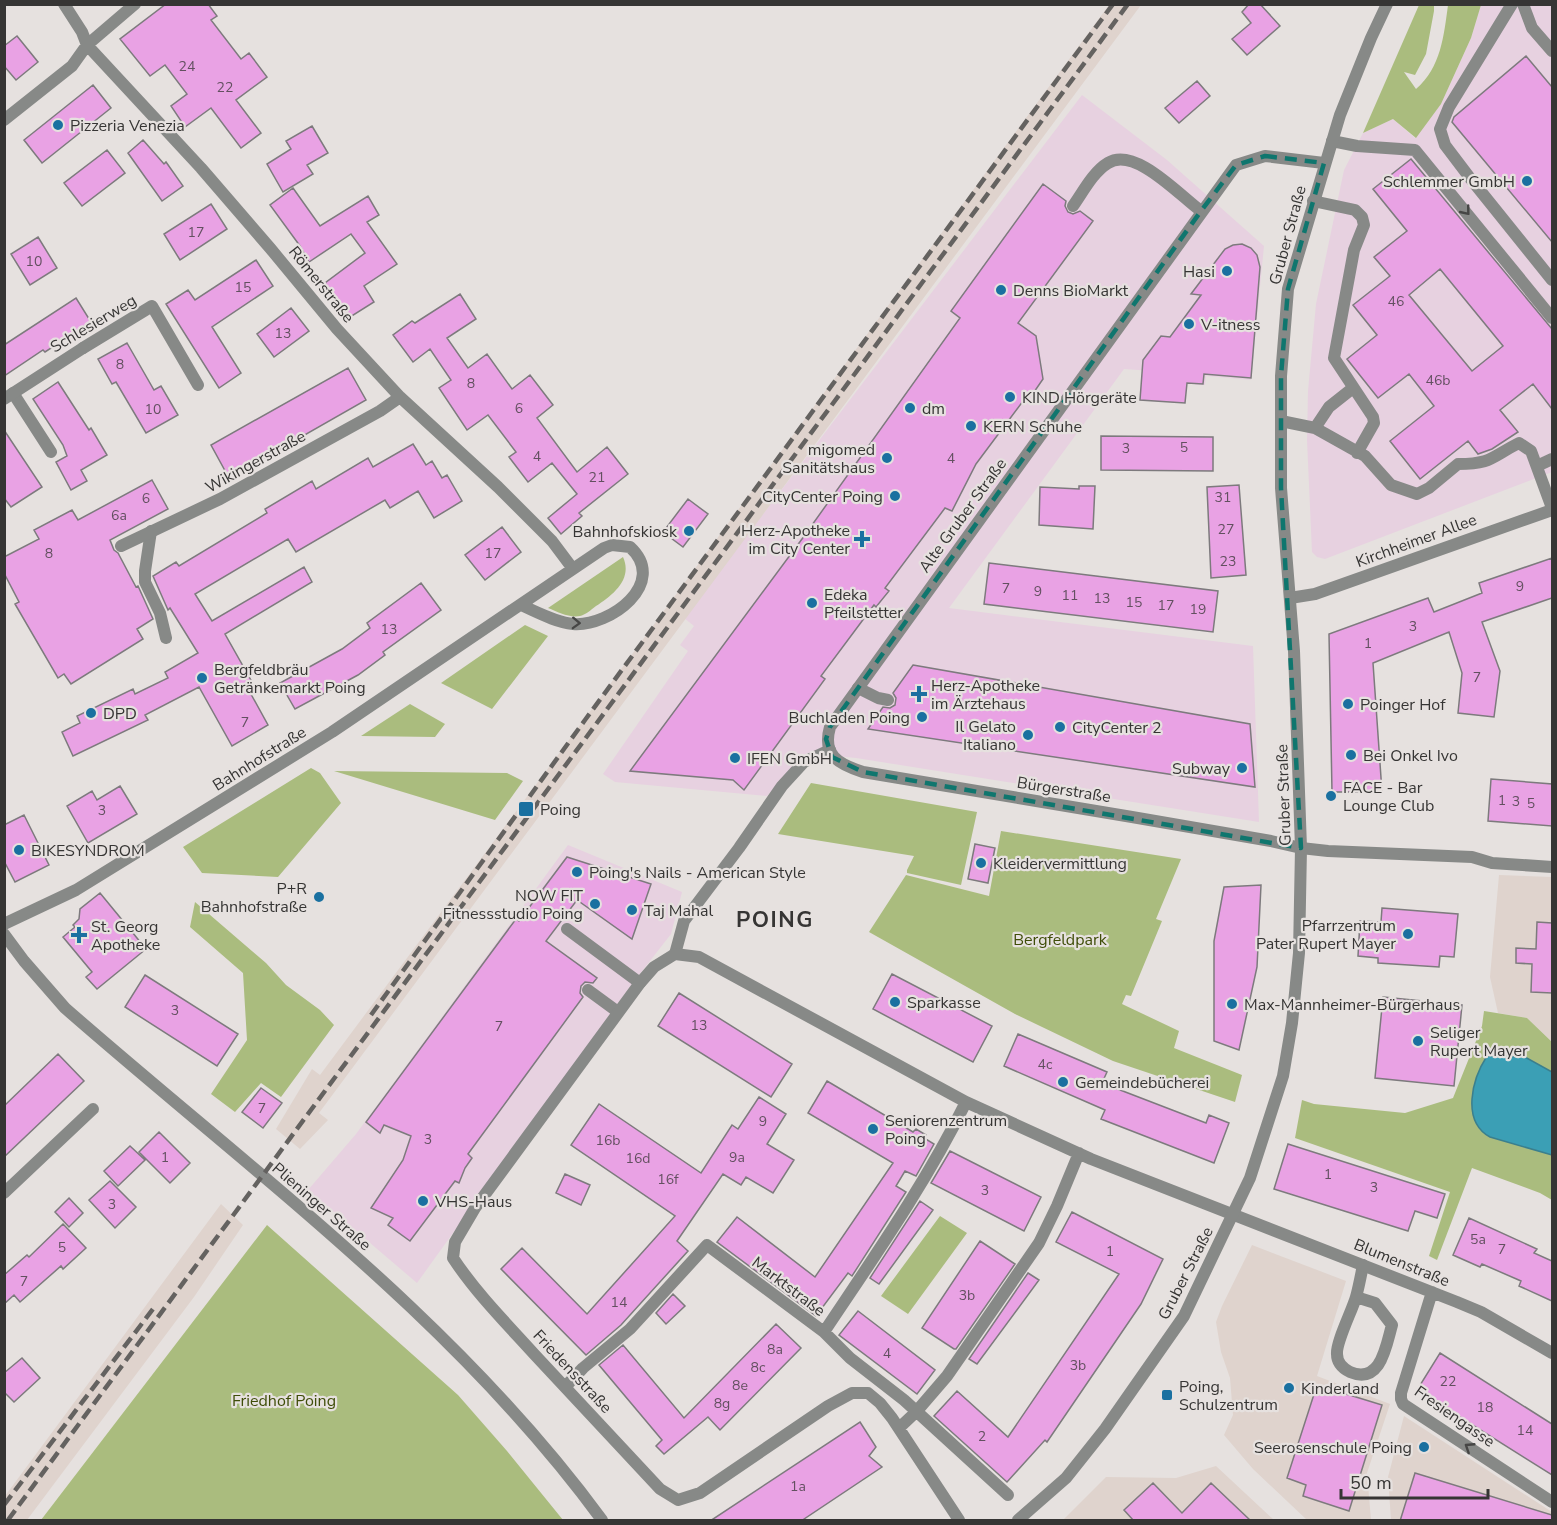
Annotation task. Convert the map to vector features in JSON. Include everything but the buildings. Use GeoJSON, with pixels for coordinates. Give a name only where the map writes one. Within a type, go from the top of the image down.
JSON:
{"type":"FeatureCollection","features":[{"type":"Feature","properties":{"kind":"street","name":"Römerstraße"},"geometry":{"type":"LineString","coordinates":[[64,4],[82,32],[87,45],[201,168],[337,329],[400,397],[498,487],[552,541],[573,569]]}},
{"type":"Feature","properties":{"kind":"street"},"geometry":{"type":"LineString","coordinates":[[4,120],[72,66],[87,45],[135,4]]}},
{"type":"Feature","properties":{"kind":"street","name":"Gruber Straße"},"geometry":{"type":"LineString","coordinates":[[1017,1521],[1066,1478],[1105,1430],[1184,1316],[1250,1178],[1283,1076],[1292,1023],[1299,953],[1301,848],[1290,598],[1281,488],[1281,376],[1288,289],[1340,116],[1371,38],[1388,4]]}},
{"type":"Feature","properties":{"kind":"street"},"geometry":{"type":"LineString","coordinates":[[1512,4],[1449,107],[1440,129],[1445,145],[1463,170],[1552,280]]}},
{"type":"Feature","properties":{"kind":"street"},"geometry":{"type":"LineString","coordinates":[[1523,4],[1532,28],[1552,51]]}},
{"type":"Feature","properties":{"kind":"street"},"geometry":{"type":"LineString","coordinates":[[1332,141],[1357,146],[1415,150],[1552,318]]}},
{"type":"Feature","properties":{"kind":"street","name":"Alte Gruber Straße"},"geometry":{"type":"LineString","coordinates":[[830,750],[826,739],[830,727],[1236,165],[1265,156],[1324,163]]}},
{"type":"Feature","properties":{"kind":"street"},"geometry":{"type":"LineString","coordinates":[[1073,206],[1106,164],[1117,159],[1126,159],[1139,164],[1201,211]]}},
{"type":"Feature","properties":{"kind":"street"},"geometry":{"type":"LineString","coordinates":[[1313,201],[1355,210],[1362,217],[1364,225],[1354,250],[1334,358],[1373,417],[1374,423],[1357,453]]}},
{"type":"Feature","properties":{"kind":"street","name":"Schlesierweg"},"geometry":{"type":"LineString","coordinates":[[9,396],[152,306],[198,386]]}},
{"type":"Feature","properties":{"kind":"street"},"geometry":{"type":"LineString","coordinates":[[1315,429],[1329,407],[1353,388]]}},
{"type":"Feature","properties":{"kind":"street"},"geometry":{"type":"LineString","coordinates":[[9,396],[51,452]]}},
{"type":"Feature","properties":{"kind":"street","name":"Wikingerstraße"},"geometry":{"type":"LineString","coordinates":[[121,546],[151,531],[174,523],[220,499],[380,411],[400,397]]}},
{"type":"Feature","properties":{"kind":"street"},"geometry":{"type":"LineString","coordinates":[[1281,421],[1315,429],[1365,456],[1391,485],[1417,494],[1429,488],[1458,464],[1479,464],[1491,461],[1519,443],[1532,451],[1552,509]]}},
{"type":"Feature","properties":{"kind":"street"},"geometry":{"type":"LineString","coordinates":[[1537,466],[1552,459]]}},
{"type":"Feature","properties":{"kind":"street","name":"Kirchheimer Allee"},"geometry":{"type":"LineString","coordinates":[[1290,598],[1315,594],[1552,509]]}},
{"type":"Feature","properties":{"kind":"street"},"geometry":{"type":"LineString","coordinates":[[151,531],[145,582],[160,613],[166,638]]}},
{"type":"Feature","properties":{"kind":"street","name":"Bahnhofstraße"},"geometry":{"type":"LineString","coordinates":[[4,924],[76,891],[223,800],[411,681],[521,604],[604,548],[612,545],[630,547],[641,560],[644,573],[641,585],[633,597],[606,618],[589,623],[573,624],[560,621],[521,604]]}},
{"type":"Feature","properties":{"kind":"street"},"geometry":{"type":"LineString","coordinates":[[858,688],[878,698],[888,700]]}},
{"type":"Feature","properties":{"kind":"street"},"geometry":{"type":"LineString","coordinates":[[830,750],[804,762],[782,786],[684,921],[675,954],[699,957],[966,1102],[1078,1153],[1204,1204],[1234,1213]]}},
{"type":"Feature","properties":{"kind":"street","name":"Bürgerstraße"},"geometry":{"type":"LineString","coordinates":[[830,750],[832,757],[845,766],[863,772],[1301,848],[1339,852],[1472,857],[1492,863],[1552,867]]}},
{"type":"Feature","properties":{"kind":"street"},"geometry":{"type":"LineString","coordinates":[[567,929],[640,983]]}},
{"type":"Feature","properties":{"kind":"street","name":"Plieninger Straße"},"geometry":{"type":"LineString","coordinates":[[4,934],[65,1008],[369,1269],[448,1343],[497,1393],[602,1521]]}},
{"type":"Feature","properties":{"kind":"street","name":"Friedensstraße"},"geometry":{"type":"LineString","coordinates":[[675,954],[654,967],[618,1012],[476,1208],[454,1242],[453,1258],[463,1273],[565,1387],[660,1489],[678,1500],[700,1493],[828,1406],[852,1393],[868,1393],[880,1403],[899,1428],[959,1521]]}},
{"type":"Feature","properties":{"kind":"street"},"geometry":{"type":"LineString","coordinates":[[588,990],[618,1012]]}},
{"type":"Feature","properties":{"kind":"street","name":"Marktstraße"},"geometry":{"type":"LineString","coordinates":[[565,1387],[630,1329],[707,1245],[824,1332],[920,1188],[966,1102]]}},
{"type":"Feature","properties":{"kind":"street"},"geometry":{"type":"LineString","coordinates":[[4,1193],[93,1109]]}},
{"type":"Feature","properties":{"kind":"street"},"geometry":{"type":"LineString","coordinates":[[899,1428],[947,1376],[1039,1243],[1057,1206],[1078,1153]]}},
{"type":"Feature","properties":{"kind":"street","name":"Blumenstraße"},"geometry":{"type":"LineString","coordinates":[[1234,1213],[1481,1312],[1552,1353]]}},
{"type":"Feature","properties":{"kind":"street"},"geometry":{"type":"LineString","coordinates":[[1356,1297],[1375,1303],[1392,1325],[1381,1360],[1376,1370],[1369,1374],[1358,1375],[1344,1369],[1338,1363],[1336,1352],[1356,1297],[1363,1265]]}},
{"type":"Feature","properties":{"kind":"street","name":"Fresiengasse"},"geometry":{"type":"LineString","coordinates":[[1432,1292],[1401,1393],[1403,1404],[1552,1502]]}},
{"type":"Feature","properties":{"kind":"street"},"geometry":{"type":"LineString","coordinates":[[824,1332],[850,1358],[916,1412],[1008,1495]]}},
{"type":"Feature","properties":{"kind":"highlighted area"},"geometry":{"type":"Polygon","coordinates":[[[1265,156],[1324,163],[1288,289],[1281,376],[1281,488],[1301,848],[863,772],[832,757],[826,739],[830,727],[1201,211],[1236,165],[1265,156]]]}},
{"type":"Feature","properties":{"kind":"shaded area"},"geometry":{"type":"Polygon","coordinates":[[[1109,5],[1141,5],[319,1113],[328,1120],[300,1149],[276,1129],[312,1069],[320,1075],[1109,5]]]}},
{"type":"Feature","properties":{"kind":"shaded area"},"geometry":{"type":"Polygon","coordinates":[[[1481,5],[1552,5],[1552,472],[1325,559],[1317,557],[1312,552],[1307,440],[1308,391],[1316,304],[1344,170],[1363,133],[1393,119],[1415,138],[1441,104],[1471,38],[1481,5]]]}},
{"type":"Feature","properties":{"kind":"shaded area"},"geometry":{"type":"Polygon","coordinates":[[[1082,95],[1167,160],[1264,246],[1251,380],[1206,376],[1205,385],[1195,385],[1195,374],[1124,369],[949,608],[1253,646],[1259,822],[856,758],[807,753],[767,796],[615,782],[603,774],[688,651],[680,645],[694,626],[684,618],[1082,95]]]}},
{"type":"Feature","properties":{"kind":"shaded area"},"geometry":{"type":"Polygon","coordinates":[[[568,845],[682,892],[671,934],[632,984],[417,1283],[308,1190],[356,1134],[568,845]]]}},
{"type":"Feature","properties":{"kind":"shaded area"},"geometry":{"type":"Polygon","coordinates":[[[1499,875],[1552,877],[1552,1042],[1527,1018],[1498,1013],[1490,977],[1499,875]]]}},
{"type":"Feature","properties":{"kind":"shaded area"},"geometry":{"type":"Polygon","coordinates":[[[221,1204],[243,1225],[194,1297],[27,1520],[5,1520],[5,1496],[221,1204]]]}},
{"type":"Feature","properties":{"kind":"shaded area","name":"Kinderland"},"geometry":{"type":"Polygon","coordinates":[[[1252,1245],[1346,1281],[1317,1376],[1390,1404],[1367,1473],[1371,1520],[1307,1520],[1253,1469],[1224,1435],[1233,1415],[1230,1378],[1221,1352],[1216,1322],[1252,1245]]]}},
{"type":"Feature","properties":{"kind":"shaded area","name":"Seerosenschule Poing"},"geometry":{"type":"Polygon","coordinates":[[[1404,1416],[1552,1512],[1552,1520],[1391,1520],[1388,1477],[1404,1416]]]}},
{"type":"Feature","properties":{"kind":"shaded area"},"geometry":{"type":"Polygon","coordinates":[[[1216,1466],[1274,1520],[1063,1520],[1106,1477],[1176,1478],[1216,1466]]]}},
{"type":"Feature","properties":{"kind":"green space"},"geometry":{"type":"Polygon","coordinates":[[[1419,5],[1434,5],[1434,11],[1426,54],[1415,75],[1404,72],[1416,89],[1424,81],[1436,61],[1443,39],[1448,5],[1481,5],[1471,38],[1441,104],[1416,138],[1393,119],[1363,133],[1419,5]]]}},
{"type":"Feature","properties":{"kind":"green space"},"geometry":{"type":"Polygon","coordinates":[[[623,557],[625,572],[620,586],[588,612],[580,616],[572,616],[548,608],[623,557]]]}},
{"type":"Feature","properties":{"kind":"green space"},"geometry":{"type":"Polygon","coordinates":[[[525,625],[548,636],[492,709],[441,683],[525,625]]]}},
{"type":"Feature","properties":{"kind":"green space"},"geometry":{"type":"Polygon","coordinates":[[[410,704],[445,724],[435,737],[361,736],[410,704]]]}},
{"type":"Feature","properties":{"kind":"green space"},"geometry":{"type":"Polygon","coordinates":[[[311,768],[320,773],[341,803],[278,877],[202,873],[183,847],[311,768]]]}},
{"type":"Feature","properties":{"kind":"green space"},"geometry":{"type":"Polygon","coordinates":[[[334,771],[507,773],[523,781],[495,820],[334,771]]]}},
{"type":"Feature","properties":{"kind":"green space"},"geometry":{"type":"Polygon","coordinates":[[[811,783],[977,812],[961,885],[907,873],[914,856],[778,834],[811,783]]]}},
{"type":"Feature","properties":{"kind":"green space","name":"Bergfeldpark"},"geometry":{"type":"Polygon","coordinates":[[[1001,831],[1181,859],[1156,919],[1162,921],[1131,996],[1126,995],[1122,1004],[1179,1031],[1174,1048],[1242,1075],[1235,1102],[1113,1061],[1015,1014],[869,932],[906,875],[989,896],[1001,831]]]}},
{"type":"Feature","properties":{"kind":"green space"},"geometry":{"type":"Polygon","coordinates":[[[195,902],[266,963],[286,985],[320,1010],[334,1025],[281,1097],[261,1083],[235,1112],[211,1094],[247,1040],[243,973],[190,927],[195,902]]]}},
{"type":"Feature","properties":{"kind":"green space"},"geometry":{"type":"Polygon","coordinates":[[[1484,1011],[1527,1018],[1552,1042],[1552,1200],[1540,1193],[1472,1168],[1437,1260],[1429,1256],[1450,1192],[1295,1138],[1302,1100],[1314,1104],[1405,1113],[1453,1098],[1482,1026],[1484,1011]]]}},
{"type":"Feature","properties":{"kind":"green space"},"geometry":{"type":"Polygon","coordinates":[[[940,1216],[967,1233],[908,1314],[881,1296],[940,1216]]]}},
{"type":"Feature","properties":{"kind":"green space","name":"Friedhof Poing"},"geometry":{"type":"Polygon","coordinates":[[[267,1225],[458,1395],[563,1520],[41,1520],[267,1225]]]}},
{"type":"Feature","properties":{"kind":"water"},"geometry":{"type":"Polygon","coordinates":[[[1487,1056],[1525,1057],[1552,1072],[1552,1155],[1490,1137],[1475,1121],[1472,1110],[1474,1088],[1487,1056]]]}},
{"type":"Feature","properties":{"kind":"railway"},"geometry":{"type":"LineString","coordinates":[[371,1015],[585,720],[1113,4]]}},
{"type":"Feature","properties":{"kind":"railway"},"geometry":{"type":"LineString","coordinates":[[8,1520],[1128,4]]}},
{"type":"Feature","properties":{"kind":"railway"},"geometry":{"type":"LineString","coordinates":[[4,1505],[153,1309]]}},
{"type":"Feature","properties":{"kind":"place","name":"Pizzeria Venezia"},"geometry":{"type":"Point","coordinates":[58,125]}},
{"type":"Feature","properties":{"kind":"place","name":"Schlemmer GmbH"},"geometry":{"type":"Point","coordinates":[1527,181]}},
{"type":"Feature","properties":{"kind":"place","name":"Hasi"},"geometry":{"type":"Point","coordinates":[1227,271]}},
{"type":"Feature","properties":{"kind":"place","name":"Denns BioMarkt"},"geometry":{"type":"Point","coordinates":[1001,290]}},
{"type":"Feature","properties":{"kind":"place","name":"V-itness"},"geometry":{"type":"Point","coordinates":[1189,324]}},
{"type":"Feature","properties":{"kind":"place","name":"KIND Hörgeräte"},"geometry":{"type":"Point","coordinates":[1010,397]}},
{"type":"Feature","properties":{"kind":"place","name":"dm"},"geometry":{"type":"Point","coordinates":[910,408]}},
{"type":"Feature","properties":{"kind":"place","name":"KERN Schuhe"},"geometry":{"type":"Point","coordinates":[971,426]}},
{"type":"Feature","properties":{"kind":"place","name":"migomed Sanitätshaus"},"geometry":{"type":"Point","coordinates":[887,458]}},
{"type":"Feature","properties":{"kind":"place","name":"CityCenter Poing"},"geometry":{"type":"Point","coordinates":[895,496]}},
{"type":"Feature","properties":{"kind":"place","name":"Bahnhofskiosk"},"geometry":{"type":"Point","coordinates":[689,531]}},
{"type":"Feature","properties":{"kind":"place","name":"Herz-Apotheke im City Center"},"geometry":{"type":"Point","coordinates":[862,539]}},
{"type":"Feature","properties":{"kind":"place","name":"Edeka Pfeilstetter"},"geometry":{"type":"Point","coordinates":[812,603]}},
{"type":"Feature","properties":{"kind":"place","name":"Bergfeldbräu Getränkemarkt Poing"},"geometry":{"type":"Point","coordinates":[202,678]}},
{"type":"Feature","properties":{"kind":"place","name":"Herz-Apotheke im Ärztehaus"},"geometry":{"type":"Point","coordinates":[919,694]}},
{"type":"Feature","properties":{"kind":"place","name":"Poinger Hof"},"geometry":{"type":"Point","coordinates":[1348,704]}},
{"type":"Feature","properties":{"kind":"place","name":"DPD"},"geometry":{"type":"Point","coordinates":[91,713]}},
{"type":"Feature","properties":{"kind":"place","name":"Buchladen Poing"},"geometry":{"type":"Point","coordinates":[922,717]}},
{"type":"Feature","properties":{"kind":"place","name":"CityCenter 2"},"geometry":{"type":"Point","coordinates":[1060,727]}},
{"type":"Feature","properties":{"kind":"place","name":"Il Gelato Italiano"},"geometry":{"type":"Point","coordinates":[1028,735]}},
{"type":"Feature","properties":{"kind":"place","name":"Bei Onkel Ivo"},"geometry":{"type":"Point","coordinates":[1351,755]}},
{"type":"Feature","properties":{"kind":"place","name":"IFEN GmbH"},"geometry":{"type":"Point","coordinates":[735,758]}},
{"type":"Feature","properties":{"kind":"place","name":"Subway"},"geometry":{"type":"Point","coordinates":[1242,768]}},
{"type":"Feature","properties":{"kind":"place","name":"FACE - Bar Lounge Club"},"geometry":{"type":"Point","coordinates":[1331,796]}},
{"type":"Feature","properties":{"kind":"place","name":"Poing"},"geometry":{"type":"Point","coordinates":[526,809]}},
{"type":"Feature","properties":{"kind":"place","name":"BIKESYNDROM"},"geometry":{"type":"Point","coordinates":[19,850]}},
{"type":"Feature","properties":{"kind":"place","name":"Kleidervermittlung"},"geometry":{"type":"Point","coordinates":[981,863]}},
{"type":"Feature","properties":{"kind":"place","name":"Poing's Nails - American Style"},"geometry":{"type":"Point","coordinates":[577,872]}},
{"type":"Feature","properties":{"kind":"place","name":"P+R Bahnhofstraße"},"geometry":{"type":"Point","coordinates":[319,897]}},
{"type":"Feature","properties":{"kind":"place","name":"NOW FIT Fitnessstudio Poing"},"geometry":{"type":"Point","coordinates":[595,904]}},
{"type":"Feature","properties":{"kind":"place","name":"Taj Mahal"},"geometry":{"type":"Point","coordinates":[632,910]}},
{"type":"Feature","properties":{"kind":"place","name":"Pfarrzentrum Pater Rupert Mayer"},"geometry":{"type":"Point","coordinates":[1408,934]}},
{"type":"Feature","properties":{"kind":"place","name":"St. Georg Apotheke"},"geometry":{"type":"Point","coordinates":[79,935]}},
{"type":"Feature","properties":{"kind":"place","name":"Sparkasse"},"geometry":{"type":"Point","coordinates":[895,1002]}},
{"type":"Feature","properties":{"kind":"place","name":"Max-Mannheimer-Bürgerhaus"},"geometry":{"type":"Point","coordinates":[1232,1004]}},
{"type":"Feature","properties":{"kind":"place","name":"Seliger Rupert Mayer"},"geometry":{"type":"Point","coordinates":[1418,1041]}},
{"type":"Feature","properties":{"kind":"place","name":"Gemeindebücherei"},"geometry":{"type":"Point","coordinates":[1063,1082]}},
{"type":"Feature","properties":{"kind":"place","name":"Seniorenzentrum Poing"},"geometry":{"type":"Point","coordinates":[873,1129]}},
{"type":"Feature","properties":{"kind":"place","name":"VHS-Haus"},"geometry":{"type":"Point","coordinates":[423,1201]}},
{"type":"Feature","properties":{"kind":"place","name":"Kinderland"},"geometry":{"type":"Point","coordinates":[1289,1388]}},
{"type":"Feature","properties":{"kind":"place","name":"Poing, Schulzentrum"},"geometry":{"type":"Point","coordinates":[1167,1395]}},
{"type":"Feature","properties":{"kind":"place","name":"Seerosenschule Poing"},"geometry":{"type":"Point","coordinates":[1424,1447]}},
{"type":"Feature","properties":{"kind":"district","name":"POING"},"geometry":{"type":"Point","coordinates":[775,919]}}]}
